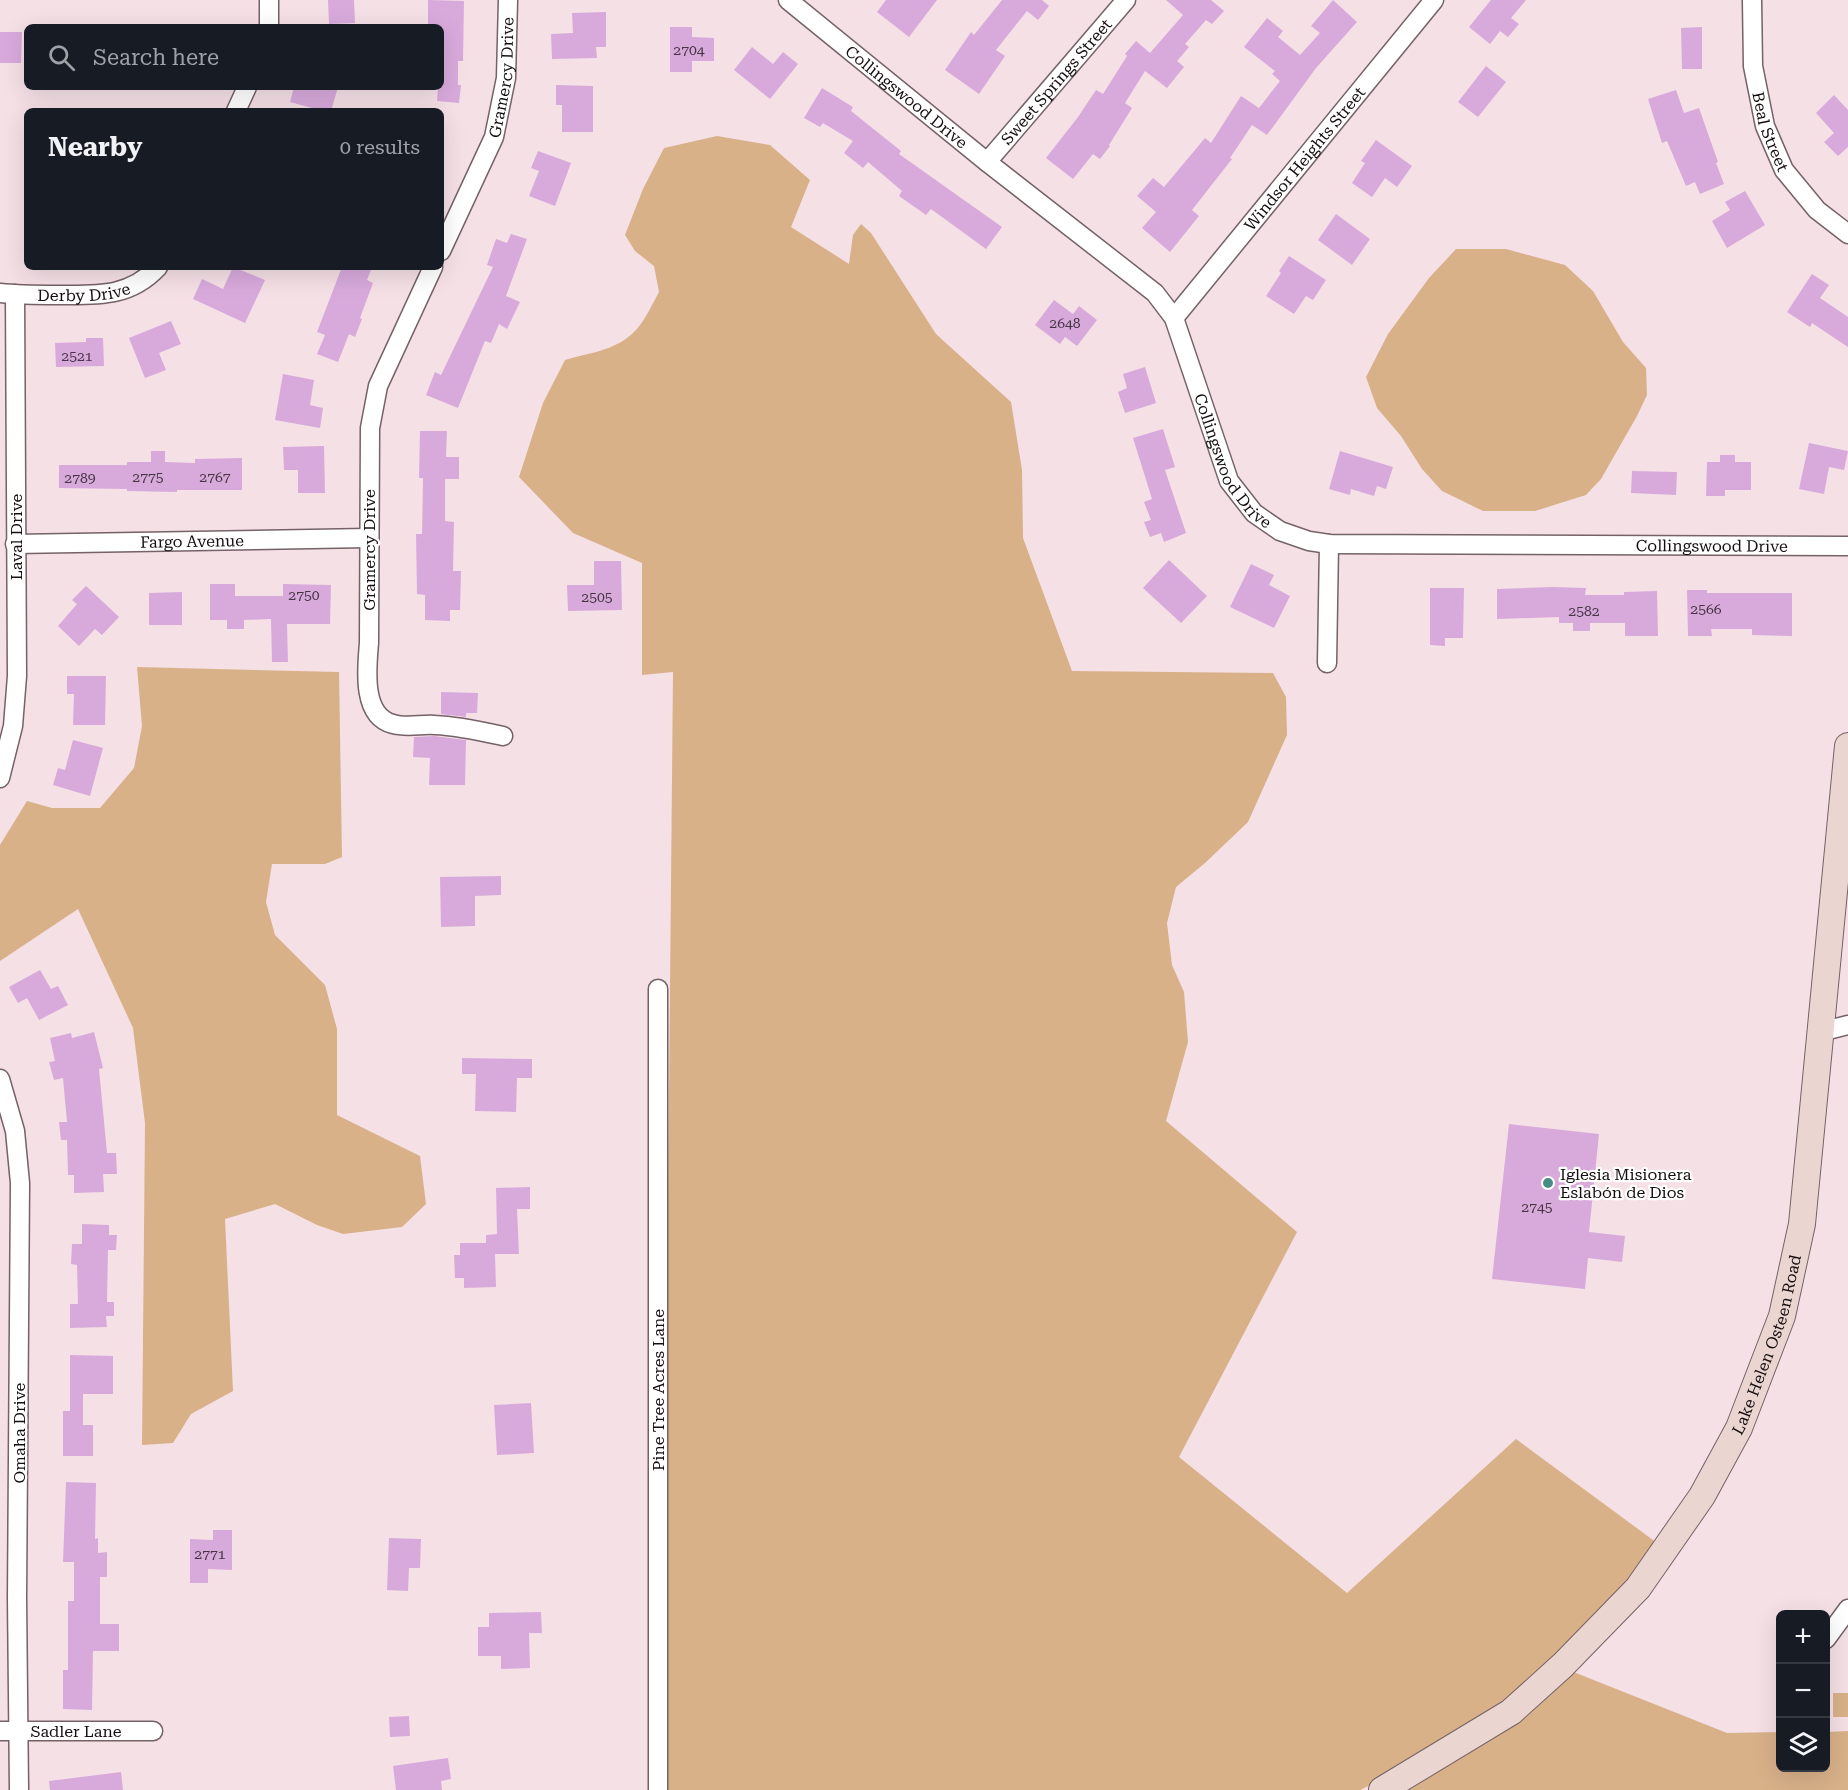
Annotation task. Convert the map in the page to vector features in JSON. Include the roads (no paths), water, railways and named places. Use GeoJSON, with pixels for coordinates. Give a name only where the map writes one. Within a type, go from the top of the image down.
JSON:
{"type":"FeatureCollection","features":[{"type":"Feature","properties":{"kind":"street"},"geometry":{"type":"LineString","coordinates":[[269,0],[269,24]]}},
{"type":"Feature","properties":{"kind":"street","name":"Gramercy Drive"},"geometry":{"type":"LineString","coordinates":[[444,245],[494,137],[506,78],[508,0]]}},
{"type":"Feature","properties":{"kind":"street","name":"Collingswood Drive"},"geometry":{"type":"LineString","coordinates":[[788,0],[987,162],[1155,293],[1174,318],[1229,481],[1254,513],[1280,531],[1309,541],[1329,544],[1848,546]]}},
{"type":"Feature","properties":{"kind":"street","name":"Sweet Springs Street"},"geometry":{"type":"LineString","coordinates":[[987,162],[1126,0]]}},
{"type":"Feature","properties":{"kind":"street","name":"Windsor Heights Street"},"geometry":{"type":"LineString","coordinates":[[1174,318],[1434,0]]}},
{"type":"Feature","properties":{"kind":"street","name":"Beal Street"},"geometry":{"type":"LineString","coordinates":[[1752,0],[1753,66],[1765,126],[1784,170],[1817,210],[1848,234]]}},
{"type":"Feature","properties":{"kind":"street"},"geometry":{"type":"LineString","coordinates":[[237,108],[246,90]]}},
{"type":"Feature","properties":{"kind":"street","name":"Derby Drive"},"geometry":{"type":"LineString","coordinates":[[7,294],[102,296],[125,290],[150,276],[155,270]]}},
{"type":"Feature","properties":{"kind":"street","name":"Gramercy Drive"},"geometry":{"type":"LineString","coordinates":[[433,270],[378,386],[370,428],[369,643],[366,675],[370,699],[378,715],[392,724],[434,724],[468,728],[503,736]]}},
{"type":"Feature","properties":{"kind":"street","name":"Laval Drive"},"geometry":{"type":"LineString","coordinates":[[0,778],[13,726],[17,676],[7,294]]}},
{"type":"Feature","properties":{"kind":"street","name":"Fargo Avenue"},"geometry":{"type":"LineString","coordinates":[[15,544],[368,538]]}},
{"type":"Feature","properties":{"kind":"street"},"geometry":{"type":"LineString","coordinates":[[1327,663],[1329,544]]}},
{"type":"Feature","properties":{"kind":"street","name":"Lake Helen Osteen Road"},"geometry":{"type":"LineString","coordinates":[[1382,1790],[1511,1712],[1563,1665],[1638,1588],[1702,1496],[1739,1428],[1782,1316],[1802,1224],[1848,746]]}},
{"type":"Feature","properties":{"kind":"street","name":"Pine Tree Acres Lane"},"geometry":{"type":"LineString","coordinates":[[658,989],[658,1790]]}},
{"type":"Feature","properties":{"kind":"street"},"geometry":{"type":"LineString","coordinates":[[1820,1032],[1848,1026]]}},
{"type":"Feature","properties":{"kind":"street","name":"Omaha Drive"},"geometry":{"type":"LineString","coordinates":[[0,1079],[15,1131],[20,1183],[9,1598],[9,1731],[19,1790]]}},
{"type":"Feature","properties":{"kind":"street"},"geometry":{"type":"LineString","coordinates":[[1830,1634],[1848,1610]]}},
{"type":"Feature","properties":{"kind":"street","name":"Sadler Lane"},"geometry":{"type":"LineString","coordinates":[[9,1731],[153,1731]]}},
{"type":"Feature","properties":{"kind":"place","name":"Iglesia Misionera Eslabón de Dios"},"geometry":{"type":"Point","coordinates":[1548,1183]}}]}
